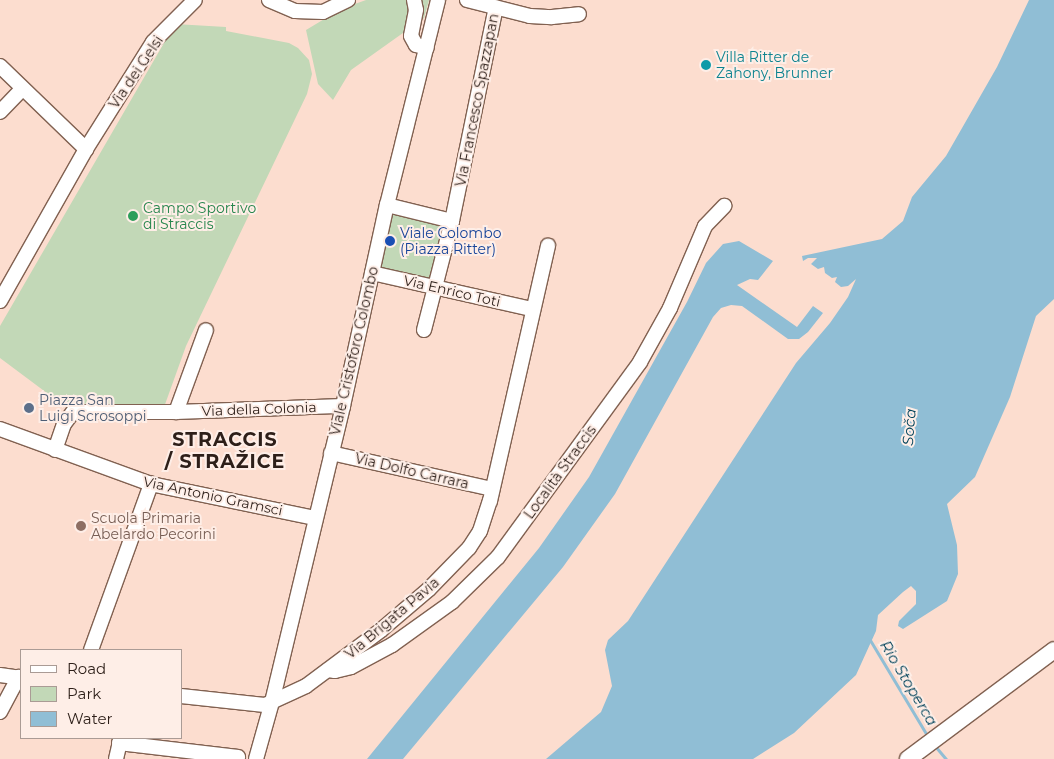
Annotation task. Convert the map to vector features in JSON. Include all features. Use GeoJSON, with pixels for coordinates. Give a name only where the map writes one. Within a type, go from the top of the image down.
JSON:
{"type":"FeatureCollection","features":[{"type":"Feature","properties":{"kind":"main road"},"geometry":{"type":"LineString","coordinates":[[908,759],[932,743],[1054,650]]}},
{"type":"Feature","properties":{"kind":"street","name":"Via dei Gelsi"},"geometry":{"type":"LineString","coordinates":[[0,301],[86,150],[153,42],[195,0]]}},
{"type":"Feature","properties":{"kind":"street"},"geometry":{"type":"LineString","coordinates":[[269,0],[295,11],[323,12],[348,0]]}},
{"type":"Feature","properties":{"kind":"street"},"geometry":{"type":"LineString","coordinates":[[414,0],[416,10],[411,36],[416,45],[427,48]]}},
{"type":"Feature","properties":{"kind":"street","name":"Viale Cristoforo Colombo"},"geometry":{"type":"LineString","coordinates":[[256,759],[272,702],[343,406],[387,205],[438,0]]}},
{"type":"Feature","properties":{"kind":"street","name":"Via Francesco Spazzapan"},"geometry":{"type":"LineString","coordinates":[[424,330],[452,221],[496,7],[467,0]]}},
{"type":"Feature","properties":{"kind":"street"},"geometry":{"type":"LineString","coordinates":[[496,7],[530,16],[552,17],[578,14]]}},
{"type":"Feature","properties":{"kind":"street"},"geometry":{"type":"LineString","coordinates":[[0,66],[22,90],[86,150]]}},
{"type":"Feature","properties":{"kind":"street"},"geometry":{"type":"LineString","coordinates":[[0,112],[22,90]]}},
{"type":"Feature","properties":{"kind":"street"},"geometry":{"type":"LineString","coordinates":[[387,205],[452,221]]}},
{"type":"Feature","properties":{"kind":"street","name":"Località Straccis"},"geometry":{"type":"LineString","coordinates":[[327,670],[335,671],[351,667],[392,645],[452,602],[498,557],[640,362],[663,322],[705,226],[724,206]]}},
{"type":"Feature","properties":{"kind":"street","name":"Via Brigata Pavia"},"geometry":{"type":"LineString","coordinates":[[182,696],[265,705],[306,686],[381,630],[429,589],[469,548],[486,516],[548,245]]}},
{"type":"Feature","properties":{"kind":"street","name":"Via Enrico Toti"},"geometry":{"type":"LineString","coordinates":[[372,273],[532,309]]}},
{"type":"Feature","properties":{"kind":"street","name":"Via della Colonia"},"geometry":{"type":"LineString","coordinates":[[176,412],[206,330]]}},
{"type":"Feature","properties":{"kind":"street","name":"Via della Colonia"},"geometry":{"type":"LineString","coordinates":[[55,450],[64,424],[73,412],[176,412],[343,406]]}},
{"type":"Feature","properties":{"kind":"street"},"geometry":{"type":"LineString","coordinates":[[0,429],[55,450]]}},
{"type":"Feature","properties":{"kind":"street","name":"Via Antonio Gramsci"},"geometry":{"type":"LineString","coordinates":[[55,450],[151,484],[315,518]]}},
{"type":"Feature","properties":{"kind":"street","name":"Via Dolfo Carrara"},"geometry":{"type":"LineString","coordinates":[[331,453],[492,489]]}},
{"type":"Feature","properties":{"kind":"street"},"geometry":{"type":"LineString","coordinates":[[91,649],[151,484]]}},
{"type":"Feature","properties":{"kind":"street"},"geometry":{"type":"LineString","coordinates":[[0,675],[20,678],[0,712]]}},
{"type":"Feature","properties":{"kind":"street"},"geometry":{"type":"LineString","coordinates":[[116,759],[120,740],[238,757]]}},
{"type":"Feature","properties":{"kind":"green space"},"geometry":{"type":"Polygon","coordinates":[[[366,0],[429,0],[424,18],[351,70],[333,100],[318,84],[306,30],[341,9],[366,0]]]}},
{"type":"Feature","properties":{"kind":"green space"},"geometry":{"type":"Polygon","coordinates":[[[175,24],[226,27],[226,31],[289,43],[298,48],[309,60],[312,74],[307,94],[186,346],[163,410],[67,408],[0,358],[0,326],[175,24]]]}},
{"type":"Feature","properties":{"kind":"green space"},"geometry":{"type":"Polygon","coordinates":[[[387,205],[452,221],[435,289],[370,273],[387,205]]]}},
{"type":"Feature","properties":{"kind":"water","name":"Soča"},"geometry":{"type":"Polygon","coordinates":[[[1029,0],[1054,0],[1054,299],[1036,316],[1010,397],[975,477],[947,504],[957,545],[958,574],[947,601],[903,629],[898,626],[899,621],[916,604],[916,591],[911,586],[903,592],[878,615],[876,631],[856,675],[794,733],[753,759],[546,759],[601,712],[612,686],[605,650],[608,640],[628,621],[796,363],[830,323],[848,297],[856,279],[848,286],[841,287],[835,282],[837,277],[832,278],[825,273],[824,267],[818,269],[811,264],[817,258],[808,258],[803,261],[802,256],[882,239],[903,221],[912,197],[946,156],[997,67],[1029,0]]]}},
{"type":"Feature","properties":{"kind":"water"},"geometry":{"type":"Polygon","coordinates":[[[739,241],[773,261],[758,280],[750,279],[737,285],[797,327],[813,306],[823,313],[808,332],[799,339],[788,339],[742,306],[731,305],[721,308],[713,317],[615,494],[563,567],[403,759],[367,759],[539,548],[589,477],[687,302],[706,263],[723,244],[739,241]]]}},
{"type":"Feature","properties":{"kind":"waterway","name":"Rio Stoperca"},"geometry":{"type":"LineString","coordinates":[[870,640],[928,737]]}},
{"type":"Feature","properties":{"kind":"waterway","name":"Rio Stoperca"},"geometry":{"type":"LineString","coordinates":[[935,746],[946,759]]}},
{"type":"Feature","properties":{"kind":"place","name":"Villa Ritter de Zahony, Brunner"},"geometry":{"type":"Point","coordinates":[706,65]}},
{"type":"Feature","properties":{"kind":"place","name":"Campo Sportivo di Straccis"},"geometry":{"type":"Point","coordinates":[133,216]}},
{"type":"Feature","properties":{"kind":"place","name":"Viale Colombo (Piazza Ritter)"},"geometry":{"type":"Point","coordinates":[390,241]}},
{"type":"Feature","properties":{"kind":"place","name":"Piazza San Luigi Scrosoppi"},"geometry":{"type":"Point","coordinates":[29,408]}},
{"type":"Feature","properties":{"kind":"place","name":"Scuola Primaria Abelardo Pecorini"},"geometry":{"type":"Point","coordinates":[81,526]}},
{"type":"Feature","properties":{"kind":"district","name":"STRACCIS / STRAŽICE"},"geometry":{"type":"Point","coordinates":[225,451]}}]}
